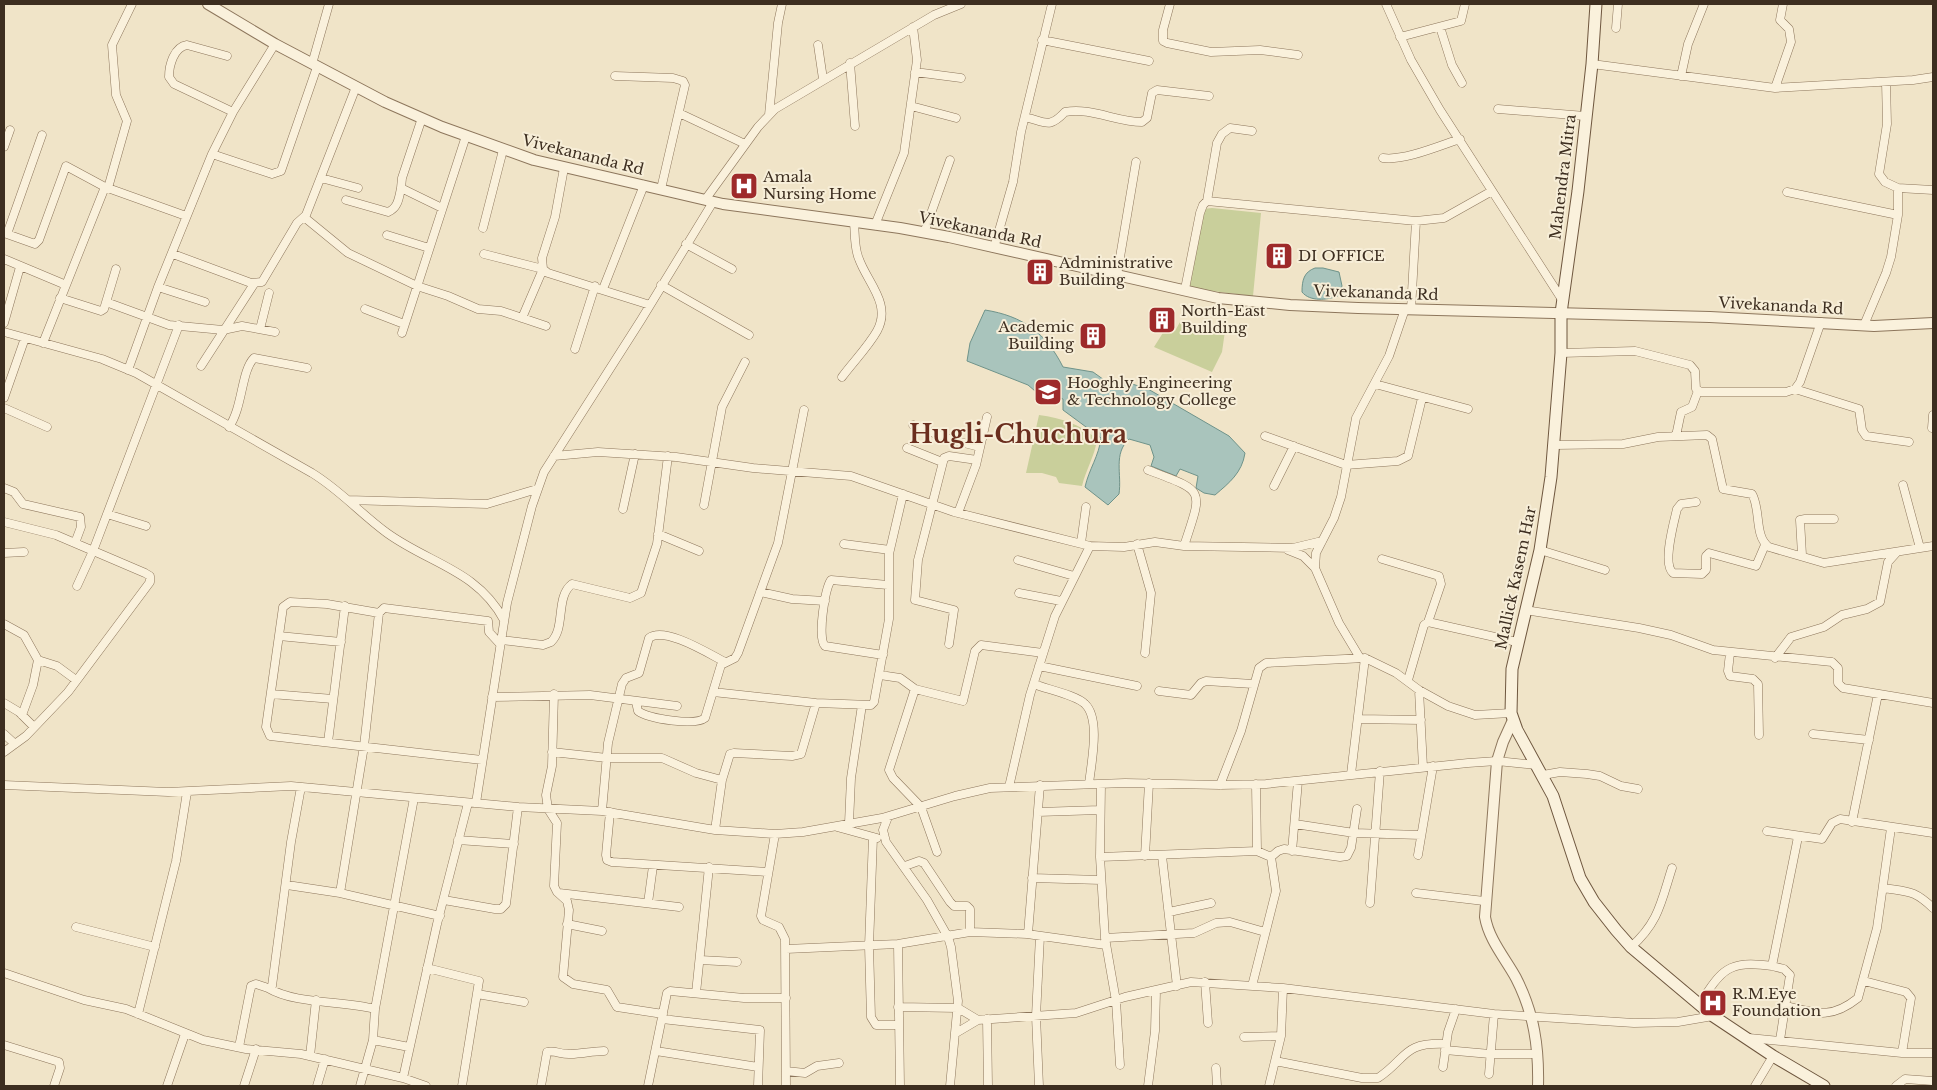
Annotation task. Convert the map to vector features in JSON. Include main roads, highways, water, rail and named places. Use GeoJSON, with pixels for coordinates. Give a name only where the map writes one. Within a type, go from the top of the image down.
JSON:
{"type":"FeatureCollection","features":[{"type":"Feature","properties":{"kind":"main road","name":"Mahendra Mitra"},"geometry":{"type":"LineString","coordinates":[[1561,353],[1561,313],[1578,191],[1592,64],[1596,4]]}},
{"type":"Feature","properties":{"kind":"main road","name":"Mallick Kasem Har"},"geometry":{"type":"LineString","coordinates":[[1561,353],[1555,445],[1540,550],[1517,642],[1510,682],[1512,717],[1525,746],[1554,796],[1580,878],[1594,902],[1631,947],[1712,1016],[1744,1038],[1824,1086]]}},
{"type":"Feature","properties":{"kind":"water"},"geometry":{"type":"Polygon","coordinates":[[[1315,268],[1339,272],[1342,286],[1338,296],[1314,299],[1302,292],[1304,277],[1315,268]]]}},
{"type":"Feature","properties":{"kind":"water"},"geometry":{"type":"Polygon","coordinates":[[[985,310],[1011,317],[1032,328],[1049,345],[1063,367],[1093,372],[1107,382],[1129,383],[1148,389],[1229,436],[1245,453],[1238,472],[1215,495],[1204,493],[1196,488],[1198,476],[1180,469],[1176,476],[1151,466],[1154,457],[1150,445],[1129,439],[1121,451],[1119,494],[1108,505],[1085,487],[1101,438],[1063,410],[1063,399],[1053,395],[1042,397],[1028,385],[967,361],[970,343],[985,310]]]}},
{"type":"Feature","properties":{"kind":"place","name":"Amala Nursing Home"},"geometry":{"type":"Point","coordinates":[744,186]}},
{"type":"Feature","properties":{"kind":"place","name":"DI OFFICE"},"geometry":{"type":"Point","coordinates":[1279,256]}},
{"type":"Feature","properties":{"kind":"place","name":"Administrative Building"},"geometry":{"type":"Point","coordinates":[1040,272]}},
{"type":"Feature","properties":{"kind":"place","name":"North-East Building"},"geometry":{"type":"Point","coordinates":[1162,320]}},
{"type":"Feature","properties":{"kind":"place","name":"Academic Building"},"geometry":{"type":"Point","coordinates":[1093,336]}},
{"type":"Feature","properties":{"kind":"place","name":"Hooghly Engineering & Technology College"},"geometry":{"type":"Point","coordinates":[1048,392]}},
{"type":"Feature","properties":{"kind":"place","name":"R.M.Eye Foundation"},"geometry":{"type":"Point","coordinates":[1713,1003]}},
{"type":"Feature","properties":{"kind":"district","name":"Hugli-Chuchura"},"geometry":{"type":"Point","coordinates":[1018,434]}}]}
